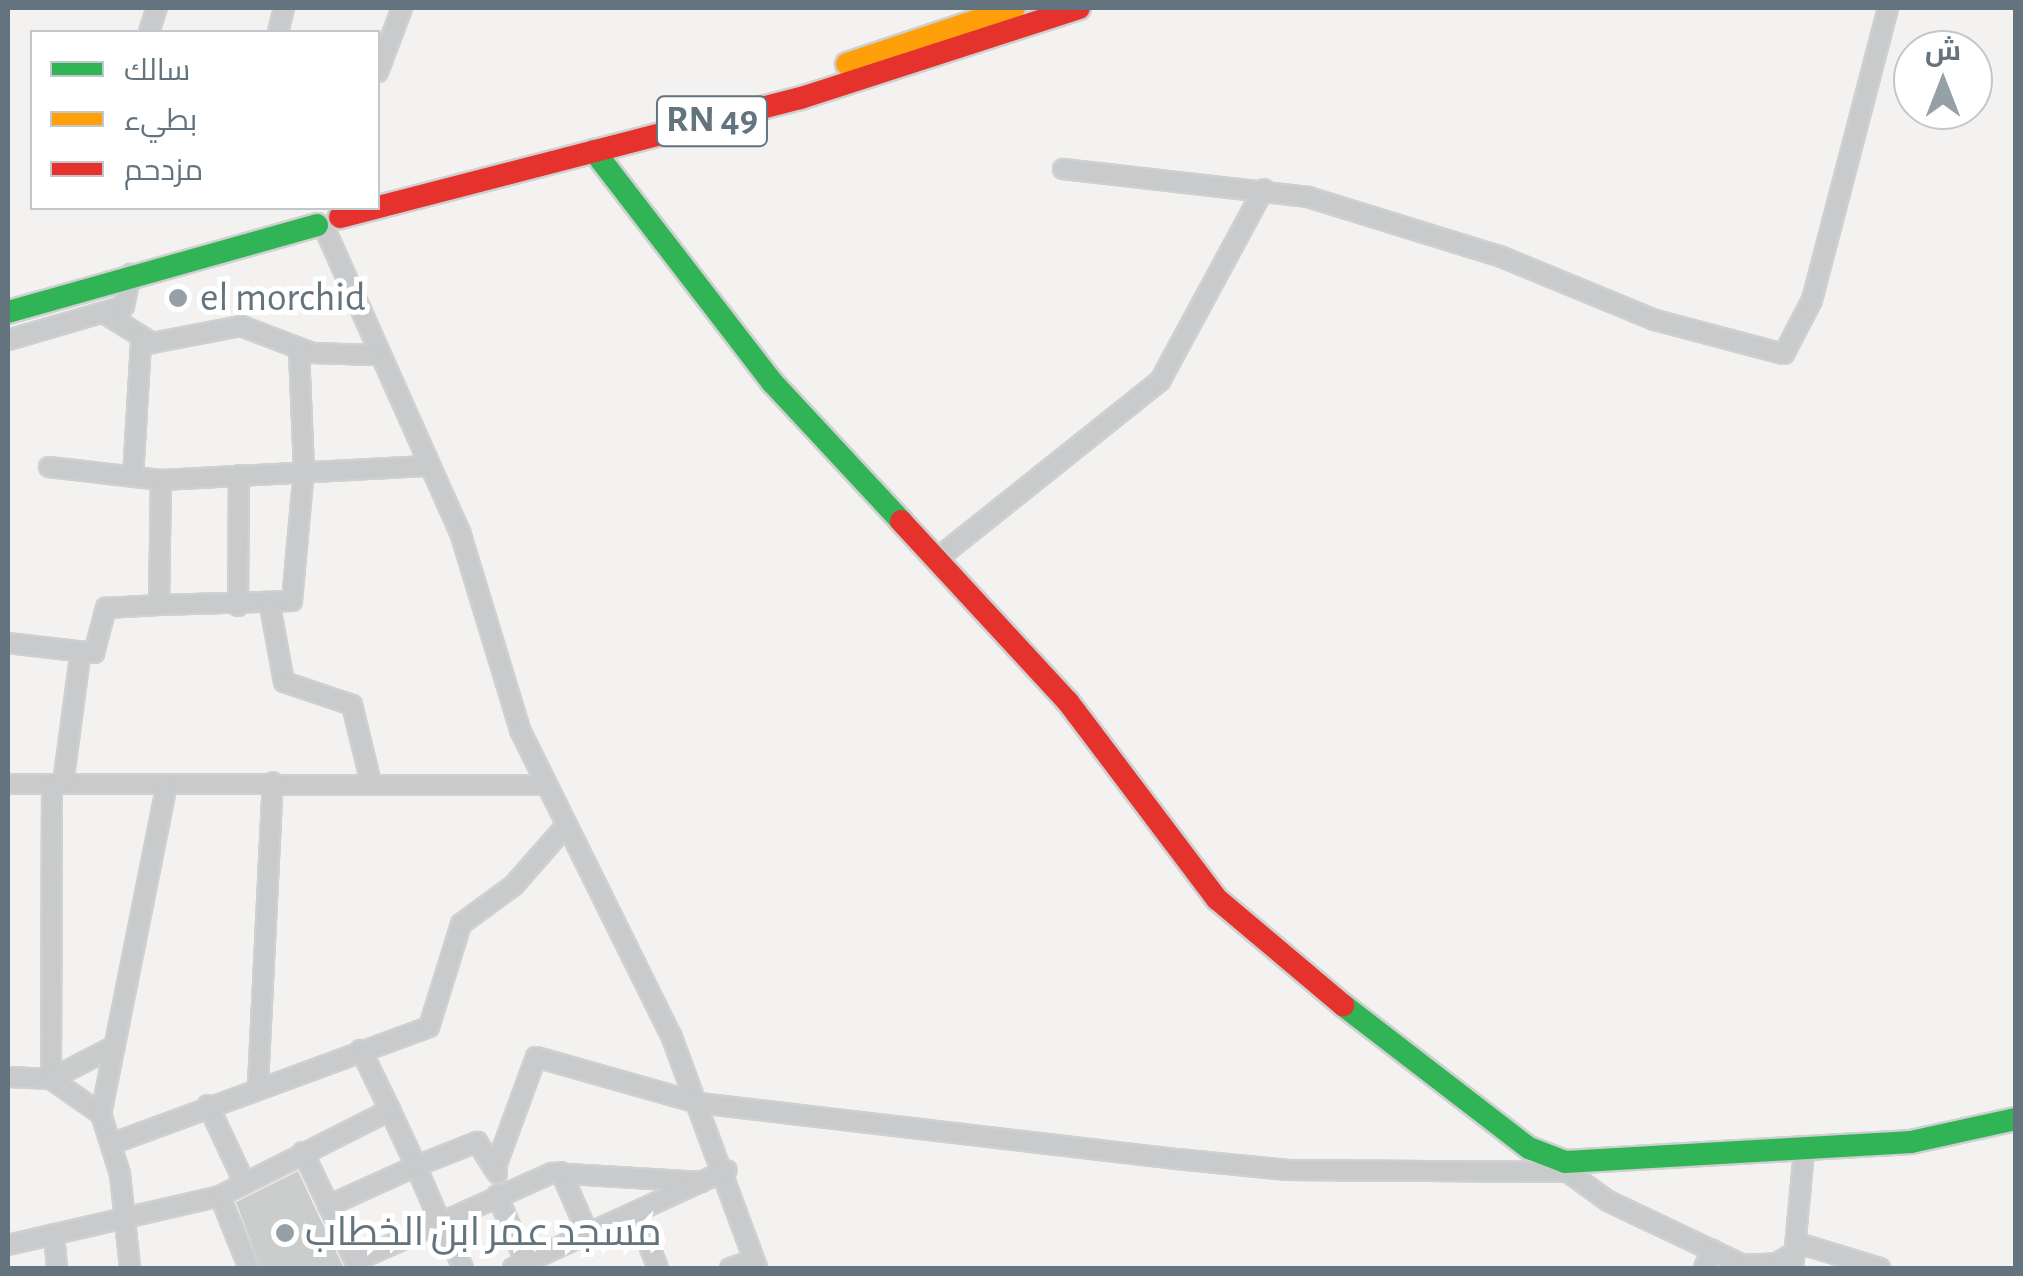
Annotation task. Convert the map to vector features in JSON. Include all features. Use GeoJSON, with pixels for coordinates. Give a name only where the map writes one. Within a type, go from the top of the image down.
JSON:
{"type":"FeatureCollection","features":[{"type":"Feature","properties":{"kind":"main road","name":"RN 49"},"geometry":{"type":"LineString","coordinates":[[380,187],[779,84],[978,12],[1079,8]]}},
{"type":"Feature","properties":{"kind":"main road"},"geometry":{"type":"LineString","coordinates":[[978,12],[1002,36]]}},
{"type":"Feature","properties":{"kind":"main road","name":"RN 49"},"geometry":{"type":"LineString","coordinates":[[380,202],[594,152],[1002,36],[1020,13]]}},
{"type":"Feature","properties":{"kind":"main road"},"geometry":{"type":"LineString","coordinates":[[594,152],[749,356],[1068,702],[1232,914],[1430,1077],[1560,1166],[1911,1142],[2016,1119]]}},
{"type":"Feature","properties":{"kind":"main road","name":"RN 49"},"geometry":{"type":"LineString","coordinates":[[8,312],[323,215]]}},
{"type":"Feature","properties":{"kind":"main road","name":"RN 49"},"geometry":{"type":"LineString","coordinates":[[8,293],[323,215]]}},
{"type":"Feature","properties":{"kind":"street"},"geometry":{"type":"LineString","coordinates":[[380,67],[402,8]]}},
{"type":"Feature","properties":{"kind":"street"},"geometry":{"type":"LineString","coordinates":[[1063,169],[1264,188],[1484,251],[1655,320],[1784,354],[1812,300],[1888,8]]}},
{"type":"Feature","properties":{"kind":"street"},"geometry":{"type":"LineString","coordinates":[[938,558],[1160,381],[1264,188]]}},
{"type":"Feature","properties":{"kind":"street"},"geometry":{"type":"LineString","coordinates":[[323,215],[375,356],[460,532],[543,785],[699,1103],[727,1170],[756,1264],[730,1268]]}},
{"type":"Feature","properties":{"kind":"street"},"geometry":{"type":"LineString","coordinates":[[8,340],[104,314],[130,301],[131,274]]}},
{"type":"Feature","properties":{"kind":"street"},"geometry":{"type":"LineString","coordinates":[[104,314],[140,341],[241,326],[299,350],[375,356]]}},
{"type":"Feature","properties":{"kind":"street"},"geometry":{"type":"LineString","coordinates":[[133,478],[140,341]]}},
{"type":"Feature","properties":{"kind":"street"},"geometry":{"type":"LineString","coordinates":[[8,643],[80,656],[101,647],[109,606],[270,606],[292,601],[304,470],[299,350]]}},
{"type":"Feature","properties":{"kind":"street"},"geometry":{"type":"LineString","coordinates":[[49,467],[162,480],[427,466]]}},
{"type":"Feature","properties":{"kind":"street"},"geometry":{"type":"LineString","coordinates":[[238,606],[239,475]]}},
{"type":"Feature","properties":{"kind":"street"},"geometry":{"type":"LineString","coordinates":[[158,605],[162,480]]}},
{"type":"Feature","properties":{"kind":"street"},"geometry":{"type":"LineString","coordinates":[[270,606],[284,682],[352,705],[371,783]]}},
{"type":"Feature","properties":{"kind":"street"},"geometry":{"type":"LineString","coordinates":[[51,1080],[57,784],[80,656]]}},
{"type":"Feature","properties":{"kind":"street"},"geometry":{"type":"LineString","coordinates":[[8,784],[166,788],[273,782],[543,785]]}},
{"type":"Feature","properties":{"kind":"street"},"geometry":{"type":"LineString","coordinates":[[258,1085],[273,782]]}},
{"type":"Feature","properties":{"kind":"street"},"geometry":{"type":"LineString","coordinates":[[130,1268],[126,1222],[101,1114],[166,788]]}},
{"type":"Feature","properties":{"kind":"street"},"geometry":{"type":"LineString","coordinates":[[111,1144],[258,1085],[429,1027],[461,924],[514,885],[565,827]]}},
{"type":"Feature","properties":{"kind":"street"},"geometry":{"type":"LineString","coordinates":[[51,1080],[115,1046]]}},
{"type":"Feature","properties":{"kind":"street"},"geometry":{"type":"LineString","coordinates":[[361,1050],[463,1268]]}},
{"type":"Feature","properties":{"kind":"street"},"geometry":{"type":"LineString","coordinates":[[495,1170],[532,1058],[699,1103],[1257,1168],[1560,1166],[1608,1201],[1746,1266],[1777,1263],[1796,1254],[1880,1268]]}},
{"type":"Feature","properties":{"kind":"street"},"geometry":{"type":"LineString","coordinates":[[8,1077],[51,1080],[101,1114]]}},
{"type":"Feature","properties":{"kind":"street"},"geometry":{"type":"LineString","coordinates":[[208,1105],[244,1182]]}},
{"type":"Feature","properties":{"kind":"street"},"geometry":{"type":"LineString","coordinates":[[8,1246],[126,1222],[220,1196],[390,1110]]}},
{"type":"Feature","properties":{"kind":"street"},"geometry":{"type":"LineString","coordinates":[[328,1206],[476,1142],[495,1170],[520,1266],[727,1170]]}},
{"type":"Feature","properties":{"kind":"street"},"geometry":{"type":"LineString","coordinates":[[303,1152],[356,1265],[502,1193],[561,1172],[702,1182]]}},
{"type":"Feature","properties":{"kind":"street"},"geometry":{"type":"LineString","coordinates":[[1796,1254],[1804,1152]]}},
{"type":"Feature","properties":{"kind":"street"},"geometry":{"type":"LineString","coordinates":[[561,1172],[588,1234]]}},
{"type":"Feature","properties":{"kind":"street"},"geometry":{"type":"LineString","coordinates":[[220,1196],[249,1268]]}},
{"type":"Feature","properties":{"kind":"street"},"geometry":{"type":"LineString","coordinates":[[636,1212],[658,1268]]}},
{"type":"Feature","properties":{"kind":"street"},"geometry":{"type":"LineString","coordinates":[[54,1234],[57,1268]]}},
{"type":"Feature","properties":{"kind":"street"},"geometry":{"type":"LineString","coordinates":[[1704,1268],[1712,1250]]}},
{"type":"Feature","properties":{"kind":"building","name":"مسجد عمر ابن الخطاب"},"geometry":{"type":"Polygon","coordinates":[[[298,1171],[344,1268],[261,1268],[236,1202],[298,1171]]]}},
{"type":"Feature","properties":{"kind":"traffic: fast"},"geometry":{"type":"LineString","coordinates":[[594,151],[772,382],[901,521]]}},
{"type":"Feature","properties":{"kind":"traffic: fast"},"geometry":{"type":"LineString","coordinates":[[8,312],[317,225]]}},
{"type":"Feature","properties":{"kind":"traffic: fast"},"geometry":{"type":"LineString","coordinates":[[1343,1005],[1529,1148],[1565,1162],[1911,1142],[2016,1119]]}},
{"type":"Feature","properties":{"kind":"traffic: slow"},"geometry":{"type":"LineString","coordinates":[[847,64],[1014,8]]}},
{"type":"Feature","properties":{"kind":"traffic: jam"},"geometry":{"type":"LineString","coordinates":[[380,207],[801,98],[1079,8]]}},
{"type":"Feature","properties":{"kind":"traffic: jam"},"geometry":{"type":"LineString","coordinates":[[340,217],[367,210]]}},
{"type":"Feature","properties":{"kind":"traffic: jam"},"geometry":{"type":"LineString","coordinates":[[901,521],[1068,702],[1217,899],[1343,1005]]}},
{"type":"Feature","properties":{"kind":"place","name":"el morchid"},"geometry":{"type":"Point","coordinates":[178,298]}},
{"type":"Feature","properties":{"kind":"place","name":"مسجد عمر ابن الخطاب"},"geometry":{"type":"Point","coordinates":[285,1233]}}]}
